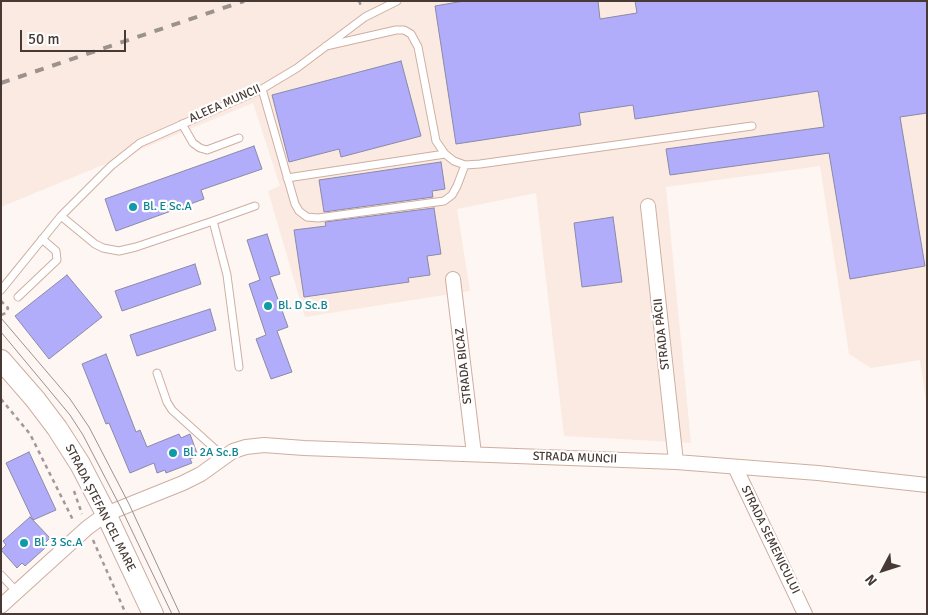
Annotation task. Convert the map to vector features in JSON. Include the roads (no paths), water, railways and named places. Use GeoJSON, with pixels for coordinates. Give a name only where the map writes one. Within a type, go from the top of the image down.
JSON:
{"type":"FeatureCollection","features":[{"type":"Feature","properties":{"kind":"main road","name":"STRADA ȘTEFAN CEL MARE"},"geometry":{"type":"LineString","coordinates":[[1,360],[35,399],[57,428],[80,464],[153,614]]}},
{"type":"Feature","properties":{"kind":"street","name":"STRADA PĂCII"},"geometry":{"type":"LineString","coordinates":[[648,206],[676,462]]}},
{"type":"Feature","properties":{"kind":"street","name":"STRADA BICAZ"},"geometry":{"type":"LineString","coordinates":[[453,279],[474,454]]}},
{"type":"Feature","properties":{"kind":"street","name":"STRADA MUNCII"},"geometry":{"type":"LineString","coordinates":[[1,606],[84,531],[106,514],[183,483],[201,474],[233,451],[246,447],[264,445],[676,462],[818,473],[927,485]]}},
{"type":"Feature","properties":{"kind":"street","name":"STRADA SEMENICULUI"},"geometry":{"type":"LineString","coordinates":[[735,467],[805,614]]}},
{"type":"Feature","properties":{"kind":"lane","name":"ALEEA MUNCII"},"geometry":{"type":"LineString","coordinates":[[1,290],[61,216],[110,166],[140,144],[262,89],[297,68],[365,17],[397,1]]}},
{"type":"Feature","properties":{"kind":"lane"},"geometry":{"type":"LineString","coordinates":[[326,46],[396,30],[404,30],[411,34],[418,47],[436,141],[445,154],[454,161],[465,165],[752,126]]}},
{"type":"Feature","properties":{"kind":"lane"},"geometry":{"type":"LineString","coordinates":[[262,89],[295,204],[299,211],[307,216],[318,218],[444,201],[452,195],[465,165]]}},
{"type":"Feature","properties":{"kind":"lane"},"geometry":{"type":"LineString","coordinates":[[182,124],[193,143],[207,150],[239,138]]}},
{"type":"Feature","properties":{"kind":"lane"},"geometry":{"type":"LineString","coordinates":[[287,178],[445,154]]}},
{"type":"Feature","properties":{"kind":"lane"},"geometry":{"type":"LineString","coordinates":[[61,216],[95,244],[103,248],[119,251],[136,247],[255,206]]}},
{"type":"Feature","properties":{"kind":"lane"},"geometry":{"type":"LineString","coordinates":[[213,221],[227,275],[239,366]]}},
{"type":"Feature","properties":{"kind":"lane"},"geometry":{"type":"LineString","coordinates":[[18,297],[57,260],[56,251],[42,239]]}},
{"type":"Feature","properties":{"kind":"lane"},"geometry":{"type":"LineString","coordinates":[[157,373],[167,402],[172,410],[224,457]]}},
{"type":"Feature","properties":{"kind":"lane"},"geometry":{"type":"LineString","coordinates":[[1,575],[16,591]]}},
{"type":"Feature","properties":{"kind":"tram line"},"geometry":{"type":"LineString","coordinates":[[1,318],[70,399],[89,427],[129,504],[180,614]]}},
{"type":"Feature","properties":{"kind":"tram line"},"geometry":{"type":"LineString","coordinates":[[1,332],[70,415],[83,435],[121,508],[172,614]]}},
{"type":"Feature","properties":{"kind":"railway"},"geometry":{"type":"LineString","coordinates":[[1,83],[244,1]]}},
{"type":"Feature","properties":{"kind":"place","name":"Bl. E Sc.A"},"geometry":{"type":"Point","coordinates":[133,207]}},
{"type":"Feature","properties":{"kind":"place","name":"Bl. D Sc.B"},"geometry":{"type":"Point","coordinates":[268,306]}},
{"type":"Feature","properties":{"kind":"place","name":"Bl. 2A Sc.B"},"geometry":{"type":"Point","coordinates":[173,453]}},
{"type":"Feature","properties":{"kind":"place","name":"Bl. 3 Sc.A"},"geometry":{"type":"Point","coordinates":[24,543]}}]}
